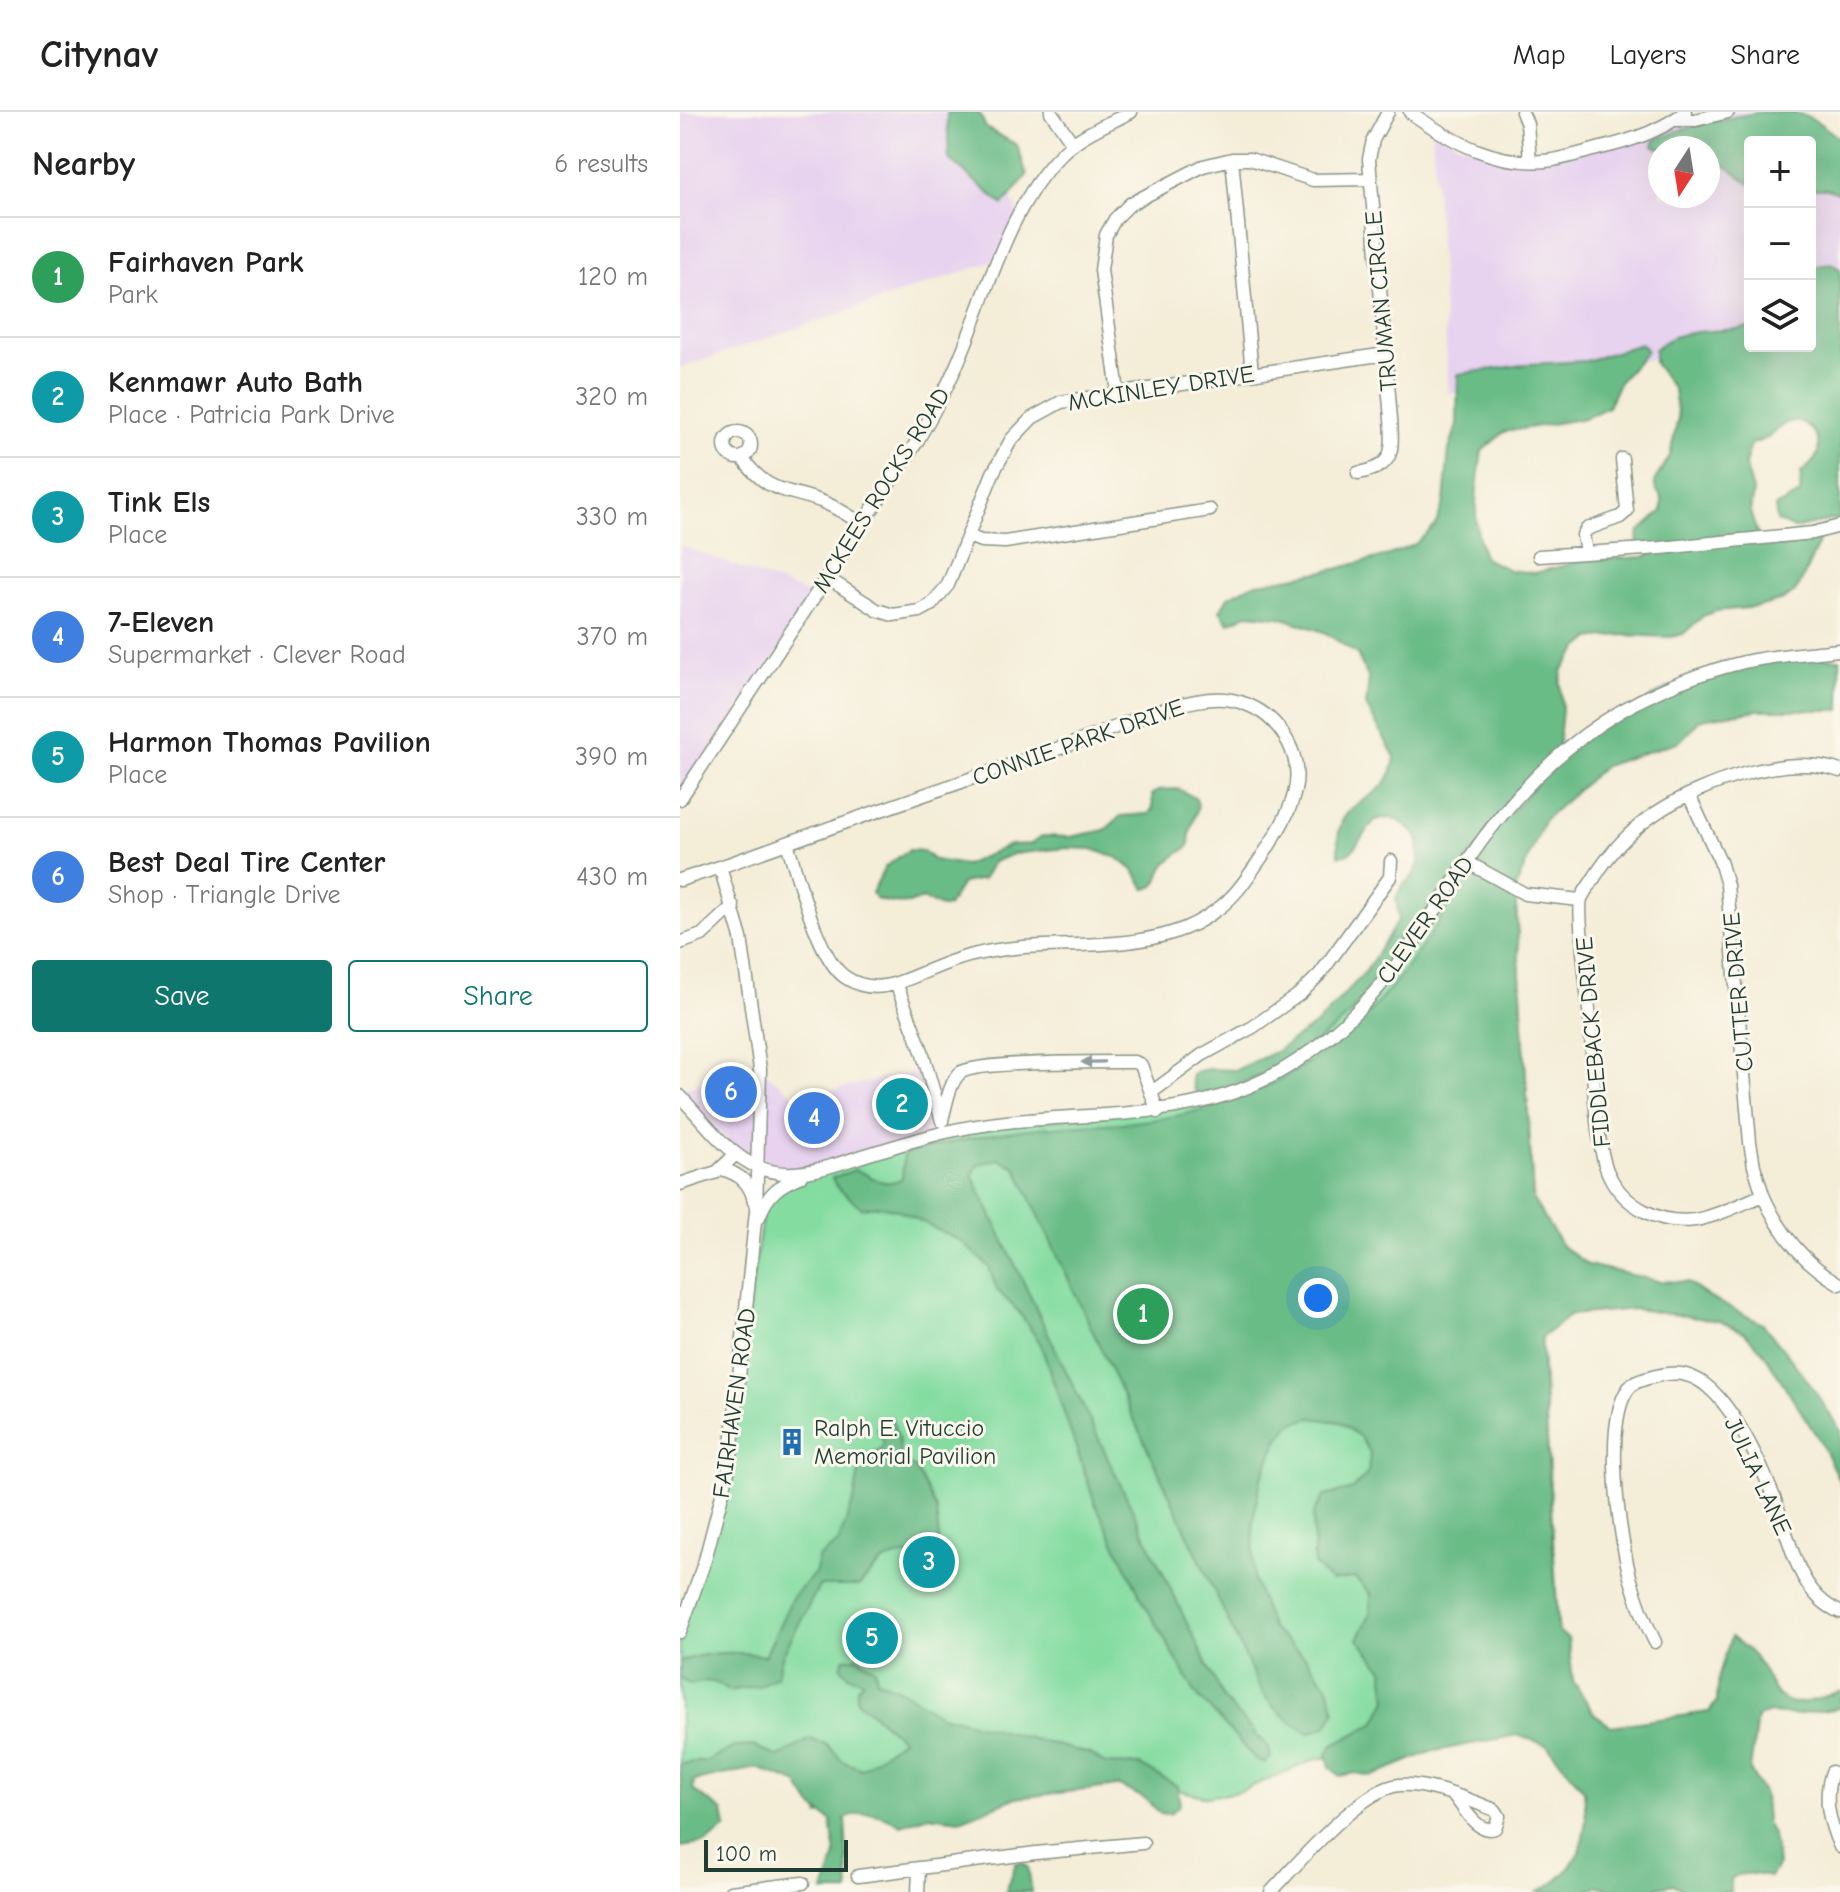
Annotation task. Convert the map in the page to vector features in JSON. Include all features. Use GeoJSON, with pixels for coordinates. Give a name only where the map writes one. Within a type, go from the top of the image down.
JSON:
{"type":"FeatureCollection","features":[{"type":"Feature","properties":{"kind":"street"},"geometry":{"type":"LineString","coordinates":[[1051,112],[1073,144]]}},
{"type":"Feature","properties":{"kind":"street","name":"MCKEES ROCKS ROAD"},"geometry":{"type":"LineString","coordinates":[[680,799],[916,443],[946,390],[1019,215],[1053,164],[1073,144],[1131,112]]}},
{"type":"Feature","properties":{"kind":"street","name":"TRUMAN CIRCLE"},"geometry":{"type":"LineString","coordinates":[[1358,473],[1377,469],[1385,463],[1391,449],[1369,159],[1373,140],[1388,112]]}},
{"type":"Feature","properties":{"kind":"street"},"geometry":{"type":"LineString","coordinates":[[1410,112],[1459,144],[1488,155],[1530,161],[1552,160],[1608,146],[1653,132],[1680,116],[1696,120],[1728,112]]}},
{"type":"Feature","properties":{"kind":"street"},"geometry":{"type":"LineString","coordinates":[[1522,112],[1527,124],[1530,161]]}},
{"type":"Feature","properties":{"kind":"street"},"geometry":{"type":"LineString","coordinates":[[1118,392],[1101,270],[1106,235],[1115,219],[1130,204],[1203,166],[1232,159],[1266,162],[1313,180],[1371,179]]}},
{"type":"Feature","properties":{"kind":"street"},"geometry":{"type":"LineString","coordinates":[[1232,159],[1252,373]]}},
{"type":"Feature","properties":{"kind":"street","name":"MCKINLEY DRIVE"},"geometry":{"type":"LineString","coordinates":[[826,577],[877,610],[893,615],[920,611],[942,595],[1001,455],[1032,418],[1061,402],[1386,354]]}},
{"type":"Feature","properties":{"kind":"street"},"geometry":{"type":"LineString","coordinates":[[742,458],[760,480],[774,488],[825,503],[862,524]]}},
{"type":"Feature","properties":{"kind":"street"},"geometry":{"type":"LineString","coordinates":[[1586,552],[1583,535],[1587,529],[1620,517],[1627,511],[1622,459]]}},
{"type":"Feature","properties":{"kind":"street"},"geometry":{"type":"LineString","coordinates":[[968,536],[981,541],[1005,542],[1210,510]]}},
{"type":"Feature","properties":{"kind":"street"},"geometry":{"type":"LineString","coordinates":[[1539,556],[1793,535],[1840,526]]}},
{"type":"Feature","properties":{"kind":"street","name":"CLEVER ROAD"},"geometry":{"type":"LineString","coordinates":[[680,1096],[736,1154],[757,1167],[783,1174],[812,1171],[943,1126],[1158,1112],[1223,1096],[1295,1062],[1346,1023],[1406,956],[1467,862],[1514,799],[1570,744],[1623,709],[1667,688],[1725,667],[1782,655],[1840,650]]}},
{"type":"Feature","properties":{"kind":"street","name":"CONNIE PARK DRIVE"},"geometry":{"type":"LineString","coordinates":[[680,880],[1185,703],[1221,698],[1238,701],[1258,710],[1275,723],[1287,740],[1295,758],[1297,777],[1291,809],[1245,880],[1217,911],[1168,935],[1118,943],[1035,946],[974,954],[896,983]]}},
{"type":"Feature","properties":{"kind":"street"},"geometry":{"type":"LineString","coordinates":[[1467,862],[1525,894],[1580,900],[1613,851],[1633,831],[1657,812],[1689,795],[1783,766],[1804,763],[1840,771]]}},
{"type":"Feature","properties":{"kind":"street","name":"CUTTER DRIVE"},"geometry":{"type":"LineString","coordinates":[[1689,795],[1720,861],[1727,885],[1750,1142],[1763,1195]]}},
{"type":"Feature","properties":{"kind":"street"},"geometry":{"type":"LineString","coordinates":[[787,843],[820,939],[834,967],[856,983],[869,987],[896,983],[922,1051],[943,1126]]}},
{"type":"Feature","properties":{"kind":"street"},"geometry":{"type":"LineString","coordinates":[[1152,1092],[1202,1055],[1253,1027],[1301,993],[1328,963],[1390,877],[1391,861]]}},
{"type":"Feature","properties":{"kind":"street","name":"FAIRHAVEN ROAD"},"geometry":{"type":"LineString","coordinates":[[680,1632],[705,1560],[730,1464],[756,1211],[760,1069],[743,951],[720,867]]}},
{"type":"Feature","properties":{"kind":"street","name":"FIDDLEBACK DRIVE"},"geometry":{"type":"LineString","coordinates":[[1580,900],[1600,1133],[1609,1175],[1622,1195],[1640,1209],[1674,1221],[1713,1215],[1763,1195]]}},
{"type":"Feature","properties":{"kind":"street"},"geometry":{"type":"LineString","coordinates":[[680,943],[702,935],[733,906]]}},
{"type":"Feature","properties":{"kind":"street"},"geometry":{"type":"LineString","coordinates":[[943,1126],[956,1078],[977,1067],[1135,1062],[1145,1070],[1158,1112]]}},
{"type":"Feature","properties":{"kind":"street"},"geometry":{"type":"LineString","coordinates":[[680,1184],[722,1169],[736,1154]]}},
{"type":"Feature","properties":{"kind":"street"},"geometry":{"type":"LineString","coordinates":[[722,1169],[735,1173],[746,1182],[752,1192],[756,1211]]}},
{"type":"Feature","properties":{"kind":"street"},"geometry":{"type":"LineString","coordinates":[[755,1227],[764,1203],[774,1190],[812,1171]]}},
{"type":"Feature","properties":{"kind":"street"},"geometry":{"type":"LineString","coordinates":[[1763,1195],[1772,1217],[1792,1244],[1840,1284]]}},
{"type":"Feature","properties":{"kind":"street","name":"JULIA LANE"},"geometry":{"type":"LineString","coordinates":[[1655,1642],[1630,1579],[1618,1512],[1615,1436],[1623,1399],[1632,1385],[1666,1374],[1685,1374],[1702,1381],[1725,1405],[1773,1493],[1807,1584],[1818,1598],[1840,1612]]}},
{"type":"Feature","properties":{"kind":"street"},"geometry":{"type":"LineString","coordinates":[[1832,1772],[1826,1801],[1840,1847]]}},
{"type":"Feature","properties":{"kind":"street"},"geometry":{"type":"LineString","coordinates":[[1271,1892],[1354,1809],[1382,1789],[1415,1785],[1455,1797]]}},
{"type":"Feature","properties":{"kind":"street"},"geometry":{"type":"LineString","coordinates":[[858,1876],[1143,1843]]}},
{"type":"Feature","properties":{"kind":"street"},"geometry":{"type":"LineString","coordinates":[[918,1892],[919,1870]]}},
{"type":"Feature","properties":{"kind":"street"},"geometry":{"type":"LineString","coordinates":[[730,1892],[803,1883]]}},
{"type":"Feature","properties":{"kind":"shaded area"},"geometry":{"type":"Polygon","coordinates":[[[680,112],[972,112],[1019,215],[998,260],[680,368],[680,112]]]}},
{"type":"Feature","properties":{"kind":"shaded area"},"geometry":{"type":"Polygon","coordinates":[[[1728,112],[1748,112],[1756,136],[1744,136],[1744,343],[1449,394],[1432,128],[1459,144],[1530,161],[1728,112]]]}},
{"type":"Feature","properties":{"kind":"shaded area"},"geometry":{"type":"Polygon","coordinates":[[[1840,173],[1840,326],[1816,330],[1816,208],[1816,179],[1840,173]]]}},
{"type":"Feature","properties":{"kind":"shaded area"},"geometry":{"type":"Polygon","coordinates":[[[680,545],[814,596],[680,799],[680,545]]]}},
{"type":"Feature","properties":{"kind":"shaded area"},"geometry":{"type":"Polygon","coordinates":[[[760,1069],[798,1098],[927,1069],[945,1132],[812,1171],[757,1167],[680,1096],[680,1088],[760,1069]]]}},
{"type":"Feature","properties":{"kind":"green space"},"geometry":{"type":"Polygon","coordinates":[[[947,112],[979,112],[986,128],[1017,145],[1027,175],[1003,205],[949,159],[947,112]]]}},
{"type":"Feature","properties":{"kind":"green space"},"geometry":{"type":"Polygon","coordinates":[[[1762,112],[1788,112],[1805,115],[1820,123],[1840,139],[1840,193],[1816,189],[1816,136],[1744,136],[1744,180],[1720,161],[1720,136],[1665,136],[1762,112]]]}},
{"type":"Feature","properties":{"kind":"green space"},"geometry":{"type":"Polygon","coordinates":[[[1831,264],[1840,269],[1840,518],[1794,529],[1777,521],[1775,507],[1800,494],[1801,473],[1814,461],[1818,452],[1817,439],[1809,427],[1789,422],[1769,437],[1751,444],[1745,464],[1753,491],[1750,512],[1758,536],[1636,549],[1639,532],[1662,511],[1662,499],[1655,487],[1655,480],[1670,456],[1678,418],[1674,390],[1654,363],[1654,350],[1663,342],[1686,334],[1744,328],[1744,352],[1816,352],[1816,266],[1831,264]]]}},
{"type":"Feature","properties":{"kind":"green space"},"geometry":{"type":"Polygon","coordinates":[[[1641,344],[1647,351],[1619,382],[1608,407],[1585,418],[1504,432],[1482,451],[1476,517],[1484,558],[1509,570],[1535,573],[1585,560],[1644,557],[1662,550],[1813,535],[1819,542],[1795,592],[1783,600],[1758,607],[1716,611],[1703,616],[1683,634],[1671,637],[1619,635],[1590,639],[1579,648],[1563,669],[1560,682],[1562,710],[1558,748],[1514,799],[1402,955],[1344,1020],[1294,1060],[1222,1093],[1199,1093],[1194,1090],[1191,1077],[1195,1072],[1236,1070],[1275,1052],[1319,1022],[1366,971],[1399,919],[1396,899],[1419,864],[1418,837],[1403,823],[1389,818],[1375,820],[1351,852],[1339,856],[1343,820],[1351,810],[1382,787],[1390,775],[1395,757],[1366,706],[1369,679],[1357,654],[1324,632],[1280,617],[1247,614],[1229,623],[1220,611],[1228,597],[1254,584],[1336,569],[1389,555],[1414,545],[1435,526],[1444,502],[1449,450],[1457,425],[1458,374],[1530,364],[1586,361],[1641,344]]]}},
{"type":"Feature","properties":{"kind":"green space"},"geometry":{"type":"Polygon","coordinates":[[[1782,656],[1840,659],[1840,710],[1758,710],[1701,719],[1680,741],[1604,766],[1545,819],[1515,889],[1533,1200],[1562,1246],[1588,1265],[1658,1281],[1687,1282],[1710,1298],[1763,1324],[1808,1381],[1840,1430],[1840,1482],[1820,1441],[1763,1352],[1744,1332],[1719,1321],[1635,1309],[1570,1315],[1541,1338],[1558,1632],[1568,1638],[1573,1681],[1595,1715],[1611,1726],[1709,1712],[1717,1701],[1719,1675],[1731,1637],[1756,1659],[1777,1694],[1788,1702],[1812,1701],[1840,1691],[1840,1708],[1795,1715],[1769,1713],[1757,1717],[1750,1770],[1764,1795],[1766,1823],[1773,1836],[1778,1864],[1770,1877],[1750,1874],[1735,1876],[1731,1879],[1731,1892],[1688,1892],[1673,1884],[1640,1891],[1598,1886],[1585,1892],[1538,1892],[1568,1870],[1581,1849],[1586,1820],[1584,1790],[1547,1745],[1517,1735],[1430,1752],[1372,1776],[1355,1773],[1340,1776],[1330,1767],[1327,1754],[1333,1745],[1375,1723],[1387,1699],[1383,1669],[1358,1639],[1370,1614],[1371,1594],[1355,1578],[1331,1581],[1314,1565],[1313,1514],[1324,1496],[1353,1489],[1368,1473],[1370,1453],[1360,1437],[1340,1422],[1311,1418],[1290,1424],[1278,1440],[1261,1479],[1253,1522],[1254,1580],[1272,1629],[1306,1658],[1328,1687],[1335,1711],[1327,1726],[1310,1733],[1284,1716],[1262,1693],[1016,1167],[999,1159],[979,1164],[972,1175],[1224,1700],[1269,1748],[1271,1758],[1265,1763],[1257,1761],[1196,1694],[1144,1603],[1095,1503],[1040,1343],[1019,1312],[997,1290],[989,1267],[961,1241],[898,1210],[878,1206],[862,1208],[837,1187],[832,1178],[855,1170],[884,1182],[895,1181],[902,1178],[904,1154],[1015,1131],[1173,1116],[1233,1100],[1290,1074],[1341,1039],[1380,1001],[1423,945],[1475,866],[1468,861],[1570,745],[1668,688],[1782,656]]]}},
{"type":"Feature","properties":{"kind":"green space"},"geometry":{"type":"Polygon","coordinates":[[[1179,789],[1196,799],[1198,806],[1189,846],[1166,864],[1157,883],[1150,888],[1145,889],[1135,872],[1118,858],[1092,849],[1065,848],[1013,854],[993,862],[983,879],[962,883],[948,906],[941,907],[923,899],[905,903],[888,902],[876,899],[872,893],[885,867],[909,850],[923,851],[934,860],[965,865],[1010,845],[1031,844],[1042,836],[1070,837],[1105,830],[1121,816],[1148,814],[1153,809],[1152,795],[1158,790],[1179,789]]]}},
{"type":"Feature","properties":{"kind":"green space"},"geometry":{"type":"Polygon","coordinates":[[[1467,862],[1515,889],[1564,1726],[1316,1759],[1238,1792],[1207,1797],[1170,1788],[1153,1777],[819,1815],[813,1758],[680,1772],[680,1632],[719,1512],[764,1203],[789,1181],[945,1132],[1186,1106],[1295,1062],[1467,862]]]}},
{"type":"Feature","properties":{"kind":"green space"},"geometry":{"type":"Polygon","coordinates":[[[891,1417],[899,1439],[900,1458],[916,1469],[936,1509],[939,1540],[922,1553],[883,1562],[859,1586],[819,1586],[783,1654],[777,1675],[759,1686],[729,1691],[707,1681],[690,1685],[680,1678],[680,1662],[690,1658],[722,1653],[765,1656],[792,1598],[816,1572],[818,1558],[838,1543],[854,1500],[860,1466],[869,1454],[880,1451],[884,1443],[877,1429],[882,1418],[891,1417]]]}},
{"type":"Feature","properties":{"kind":"green space"},"geometry":{"type":"Polygon","coordinates":[[[858,1657],[875,1669],[877,1680],[897,1688],[941,1715],[1090,1754],[1105,1764],[1140,1765],[1177,1786],[1180,1804],[1170,1814],[1159,1813],[1144,1798],[1119,1786],[1015,1798],[960,1820],[929,1816],[901,1825],[874,1814],[860,1814],[845,1819],[849,1892],[824,1892],[836,1855],[831,1821],[811,1805],[797,1783],[757,1768],[694,1781],[693,1790],[723,1811],[726,1828],[706,1843],[680,1847],[680,1764],[707,1761],[734,1747],[754,1746],[778,1757],[810,1739],[826,1744],[844,1762],[862,1769],[902,1739],[857,1700],[857,1688],[863,1681],[850,1676],[841,1667],[844,1659],[858,1657]]]}},
{"type":"Feature","properties":{"kind":"green space"},"geometry":{"type":"Polygon","coordinates":[[[1016,1863],[1028,1867],[1032,1892],[1006,1892],[1016,1863]]]}},
{"type":"Feature","properties":{"kind":"place","name":"Best Deal Tire Center"},"geometry":{"type":"Point","coordinates":[731,1092]}},
{"type":"Feature","properties":{"kind":"place","name":"Kenmawr Auto Bath"},"geometry":{"type":"Point","coordinates":[902,1104]}},
{"type":"Feature","properties":{"kind":"place","name":"7-Eleven"},"geometry":{"type":"Point","coordinates":[814,1118]}},
{"type":"Feature","properties":{"kind":"place","name":"Fairhaven Park"},"geometry":{"type":"Point","coordinates":[1143,1314]}},
{"type":"Feature","properties":{"kind":"place","name":"Ralph E. Vituccio Memorial Pavilion"},"geometry":{"type":"Point","coordinates":[792,1442]}},
{"type":"Feature","properties":{"kind":"place","name":"Tink Els"},"geometry":{"type":"Point","coordinates":[929,1562]}},
{"type":"Feature","properties":{"kind":"place","name":"Harmon Thomas Pavilion"},"geometry":{"type":"Point","coordinates":[872,1638]}}]}
